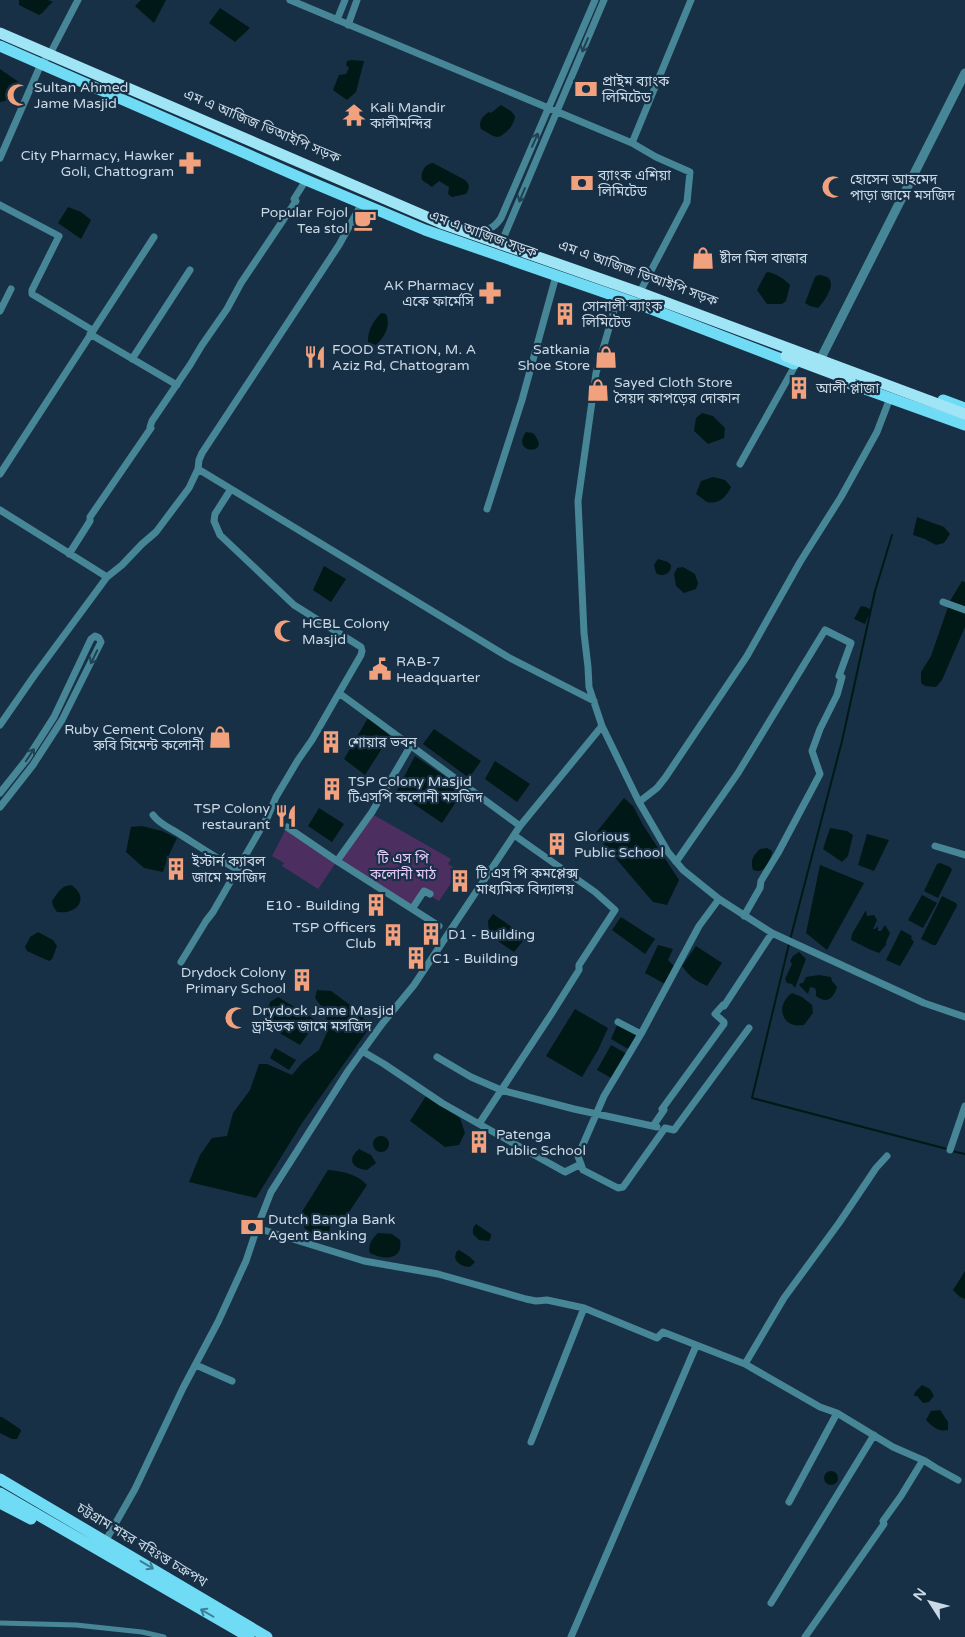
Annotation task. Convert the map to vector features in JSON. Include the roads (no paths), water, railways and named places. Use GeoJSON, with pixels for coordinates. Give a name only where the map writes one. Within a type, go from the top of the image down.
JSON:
{"type":"FeatureCollection","features":[{"type":"Feature","properties":{"kind":"highway"},"geometry":{"type":"LineString","coordinates":[[0,33],[441,224],[638,292],[965,414]]}},
{"type":"Feature","properties":{"kind":"highway"},"geometry":{"type":"LineString","coordinates":[[0,41],[207,132],[438,230],[651,304],[757,346],[965,421]]}},
{"type":"Feature","properties":{"kind":"main road","name":"এম এ আজিজ ভিআইপি সড়ক"},"geometry":{"type":"LineString","coordinates":[[0,29],[408,205],[473,230],[642,288],[821,357],[965,408]]}},
{"type":"Feature","properties":{"kind":"main road","name":"এম এ আজিজ সড়ক"},"geometry":{"type":"LineString","coordinates":[[0,46],[425,230],[618,297],[965,425]]}},
{"type":"Feature","properties":{"kind":"main road"},"geometry":{"type":"LineString","coordinates":[[0,1473],[94,1533]]}},
{"type":"Feature","properties":{"kind":"main road","name":"চট্টগ্রাম শহর বহিঃস্ত চক্রপথ"},"geometry":{"type":"LineString","coordinates":[[0,1479],[268,1637]]}},
{"type":"Feature","properties":{"kind":"main road"},"geometry":{"type":"LineString","coordinates":[[0,1492],[107,1555]]}},
{"type":"Feature","properties":{"kind":"main road"},"geometry":{"type":"LineString","coordinates":[[0,1503],[87,1548],[107,1555]]}},
{"type":"Feature","properties":{"kind":"main road","name":"চট্টগ্রাম শহর বহিঃস্ত চক্রপথ"},"geometry":{"type":"LineString","coordinates":[[107,1555],[249,1637]]}},
{"type":"Feature","properties":{"kind":"street"},"geometry":{"type":"LineString","coordinates":[[0,158],[40,64],[51,52],[78,0]]}},
{"type":"Feature","properties":{"kind":"street"},"geometry":{"type":"LineString","coordinates":[[290,0],[632,143],[656,157],[690,172],[688,202],[642,288]]}},
{"type":"Feature","properties":{"kind":"street"},"geometry":{"type":"LineString","coordinates":[[337,20],[346,0]]}},
{"type":"Feature","properties":{"kind":"street"},"geometry":{"type":"LineString","coordinates":[[348,25],[357,0]]}},
{"type":"Feature","properties":{"kind":"street"},"geometry":{"type":"LineString","coordinates":[[473,230],[487,230],[496,226],[501,218],[595,0]]}},
{"type":"Feature","properties":{"kind":"street"},"geometry":{"type":"LineString","coordinates":[[497,255],[604,0]]}},
{"type":"Feature","properties":{"kind":"street"},"geometry":{"type":"LineString","coordinates":[[632,143],[691,0]]}},
{"type":"Feature","properties":{"kind":"street"},"geometry":{"type":"LineString","coordinates":[[815,371],[965,72]]}},
{"type":"Feature","properties":{"kind":"street"},"geometry":{"type":"LineString","coordinates":[[69,554],[90,521],[90,517],[151,428],[152,421],[296,201],[294,199],[306,180]]}},
{"type":"Feature","properties":{"kind":"street"},"geometry":{"type":"LineString","coordinates":[[0,725],[107,577],[156,532],[189,488],[198,469],[202,454],[339,245],[362,203]]}},
{"type":"Feature","properties":{"kind":"street"},"geometry":{"type":"LineString","coordinates":[[0,205],[59,236],[32,290],[32,294],[132,359],[177,384]]}},
{"type":"Feature","properties":{"kind":"street"},"geometry":{"type":"LineString","coordinates":[[0,474],[154,237]]}},
{"type":"Feature","properties":{"kind":"street"},"geometry":{"type":"LineString","coordinates":[[132,359],[190,270]]}},
{"type":"Feature","properties":{"kind":"street"},"geometry":{"type":"LineString","coordinates":[[487,509],[522,400],[556,276]]}},
{"type":"Feature","properties":{"kind":"street"},"geometry":{"type":"LineString","coordinates":[[0,311],[11,289]]}},
{"type":"Feature","properties":{"kind":"street"},"geometry":{"type":"LineString","coordinates":[[618,297],[596,373],[578,501],[584,634],[589,687],[602,726],[639,802],[668,852],[683,870],[719,899],[772,934],[924,1003],[965,1017]]}},
{"type":"Feature","properties":{"kind":"street"},"geometry":{"type":"LineString","coordinates":[[740,464],[796,364]]}},
{"type":"Feature","properties":{"kind":"street"},"geometry":{"type":"LineString","coordinates":[[639,802],[657,788],[665,778],[747,656],[800,562],[856,472],[877,432],[890,398]]}},
{"type":"Feature","properties":{"kind":"street"},"geometry":{"type":"LineString","coordinates":[[198,469],[500,652],[594,701]]}},
{"type":"Feature","properties":{"kind":"street"},"geometry":{"type":"LineString","coordinates":[[181,962],[238,870],[268,816],[276,797],[317,733],[362,651],[361,647],[294,605],[220,535],[214,521],[215,514],[231,489]]}},
{"type":"Feature","properties":{"kind":"street"},"geometry":{"type":"LineString","coordinates":[[0,510],[107,577]]}},
{"type":"Feature","properties":{"kind":"street"},"geometry":{"type":"LineString","coordinates":[[944,602],[965,610]]}},
{"type":"Feature","properties":{"kind":"street"},"geometry":{"type":"LineString","coordinates":[[676,862],[738,773],[825,630],[851,643],[839,676],[842,677],[837,695],[820,729],[812,751],[820,774],[761,881],[760,888],[744,916]]}},
{"type":"Feature","properties":{"kind":"street"},"geometry":{"type":"LineString","coordinates":[[0,793],[27,759],[54,717],[91,638],[95,636],[99,638],[101,642],[62,720],[33,765],[0,807]]}},
{"type":"Feature","properties":{"kind":"street"},"geometry":{"type":"LineString","coordinates":[[339,693],[520,826]]}},
{"type":"Feature","properties":{"kind":"street"},"geometry":{"type":"LineString","coordinates":[[106,1540],[135,1489],[183,1388],[218,1322],[246,1262],[257,1228],[272,1192],[362,1051],[414,985],[520,826],[602,726]]}},
{"type":"Feature","properties":{"kind":"street"},"geometry":{"type":"LineString","coordinates":[[337,861],[372,812],[411,745]]}},
{"type":"Feature","properties":{"kind":"street"},"geometry":{"type":"LineString","coordinates":[[153,815],[161,823],[212,856],[238,870]]}},
{"type":"Feature","properties":{"kind":"street"},"geometry":{"type":"LineString","coordinates":[[287,827],[439,926]]}},
{"type":"Feature","properties":{"kind":"street"},"geometry":{"type":"LineString","coordinates":[[479,1124],[552,1013],[579,970],[579,964],[615,910],[595,892],[514,835]]}},
{"type":"Feature","properties":{"kind":"street"},"geometry":{"type":"LineString","coordinates":[[935,846],[965,855]]}},
{"type":"Feature","properties":{"kind":"street"},"geometry":{"type":"LineString","coordinates":[[412,909],[424,891],[430,894]]}},
{"type":"Feature","properties":{"kind":"street"},"geometry":{"type":"LineString","coordinates":[[665,1128],[623,1187],[618,1188],[583,1170],[578,1156],[580,1148],[604,1096],[641,1034],[699,926],[719,899]]}},
{"type":"Feature","properties":{"kind":"street"},"geometry":{"type":"LineString","coordinates":[[653,1126],[664,1110],[662,1109],[724,1024],[715,1014],[724,1006],[772,934]]}},
{"type":"Feature","properties":{"kind":"street"},"geometry":{"type":"LineString","coordinates":[[618,1022],[641,1034]]}},
{"type":"Feature","properties":{"kind":"street"},"geometry":{"type":"LineString","coordinates":[[438,1058],[470,1077],[501,1090],[596,1114],[674,1130],[749,1028]]}},
{"type":"Feature","properties":{"kind":"street"},"geometry":{"type":"LineString","coordinates":[[362,1051],[442,1104],[565,1172],[581,1164]]}},
{"type":"Feature","properties":{"kind":"street"},"geometry":{"type":"LineString","coordinates":[[950,1150],[965,1106]]}},
{"type":"Feature","properties":{"kind":"street"},"geometry":{"type":"LineString","coordinates":[[745,1364],[784,1298],[839,1223],[876,1168],[887,1156]]}},
{"type":"Feature","properties":{"kind":"street"},"geometry":{"type":"LineString","coordinates":[[257,1228],[364,1261],[438,1274],[526,1299],[536,1301],[547,1300],[584,1308],[657,1338],[663,1332],[745,1364],[820,1407],[837,1413],[903,1452],[958,1480]]}},
{"type":"Feature","properties":{"kind":"street"},"geometry":{"type":"LineString","coordinates":[[531,1442],[584,1308]]}},
{"type":"Feature","properties":{"kind":"street"},"geometry":{"type":"LineString","coordinates":[[571,1637],[696,1346]]}},
{"type":"Feature","properties":{"kind":"street"},"geometry":{"type":"LineString","coordinates":[[196,1365],[232,1381]]}},
{"type":"Feature","properties":{"kind":"street"},"geometry":{"type":"LineString","coordinates":[[789,1502],[837,1413]]}},
{"type":"Feature","properties":{"kind":"street"},"geometry":{"type":"LineString","coordinates":[[771,1603],[874,1435]]}},
{"type":"Feature","properties":{"kind":"street"},"geometry":{"type":"LineString","coordinates":[[806,1637],[884,1524],[883,1521],[901,1496],[922,1460]]}},
{"type":"Feature","properties":{"kind":"street"},"geometry":{"type":"LineString","coordinates":[[0,1623],[76,1625],[142,1632],[164,1637]]}},
{"type":"Feature","properties":{"kind":"waterway"},"geometry":{"type":"LineString","coordinates":[[790,940],[842,741],[875,591],[892,535]]}},
{"type":"Feature","properties":{"kind":"waterway"},"geometry":{"type":"LineString","coordinates":[[789,944],[752,1098],[947,1149]]}},
{"type":"Feature","properties":{"kind":"waterway"},"geometry":{"type":"LineString","coordinates":[[952,1151],[965,1154]]}},
{"type":"Feature","properties":{"kind":"place","name":"প্রাইম ব্যাংক লিমিটেড"},"geometry":{"type":"Point","coordinates":[586,89]}},
{"type":"Feature","properties":{"kind":"place","name":"Sultan Ahmed Jame Masjid"},"geometry":{"type":"Point","coordinates":[18,95]}},
{"type":"Feature","properties":{"kind":"place","name":"Kali Mandir কালীমন্দির"},"geometry":{"type":"Point","coordinates":[354,115]}},
{"type":"Feature","properties":{"kind":"place","name":"City Pharmacy, Hawker Goli, Chattogram"},"geometry":{"type":"Point","coordinates":[190,163]}},
{"type":"Feature","properties":{"kind":"place","name":"ব্যাংক এশিয়া লিমিটেড"},"geometry":{"type":"Point","coordinates":[582,183]}},
{"type":"Feature","properties":{"kind":"place","name":"হোসেন আহমেদ পাড়া জামে মসজিদ"},"geometry":{"type":"Point","coordinates":[833,187]}},
{"type":"Feature","properties":{"kind":"place","name":"Popular Fojol Tea stol"},"geometry":{"type":"Point","coordinates":[365,220]}},
{"type":"Feature","properties":{"kind":"place","name":"ষ্টীল মিল বাজার"},"geometry":{"type":"Point","coordinates":[703,258]}},
{"type":"Feature","properties":{"kind":"place","name":"AK Pharmacy একে ফার্মেসি"},"geometry":{"type":"Point","coordinates":[490,293]}},
{"type":"Feature","properties":{"kind":"place","name":"সোনালী ব্যাংক লিমিটেড"},"geometry":{"type":"Point","coordinates":[565,314]}},
{"type":"Feature","properties":{"kind":"place","name":"FOOD STATION, M. A Aziz Rd, Chattogram"},"geometry":{"type":"Point","coordinates":[315,357]}},
{"type":"Feature","properties":{"kind":"place","name":"Satkania Shoe Store"},"geometry":{"type":"Point","coordinates":[606,357]}},
{"type":"Feature","properties":{"kind":"place","name":"আলী প্লাজা"},"geometry":{"type":"Point","coordinates":[799,388]}},
{"type":"Feature","properties":{"kind":"place","name":"Sayed Cloth Store সৈয়দ কাপড়ের দোকান"},"geometry":{"type":"Point","coordinates":[598,390]}},
{"type":"Feature","properties":{"kind":"place","name":"HCBL Colony Masjid"},"geometry":{"type":"Point","coordinates":[285,631]}},
{"type":"Feature","properties":{"kind":"place","name":"RAB-7 Headquarter"},"geometry":{"type":"Point","coordinates":[380,669]}},
{"type":"Feature","properties":{"kind":"place","name":"Ruby Cement Colony রুবি সিমেন্ট কলোনী"},"geometry":{"type":"Point","coordinates":[220,737]}},
{"type":"Feature","properties":{"kind":"place","name":"শোয়ার ভবন"},"geometry":{"type":"Point","coordinates":[331,742]}},
{"type":"Feature","properties":{"kind":"place","name":"TSP Colony Masjid টিএসপি কলোনী মসজিদ"},"geometry":{"type":"Point","coordinates":[332,789]}},
{"type":"Feature","properties":{"kind":"place","name":"TSP Colony restaurant"},"geometry":{"type":"Point","coordinates":[286,816]}},
{"type":"Feature","properties":{"kind":"place","name":"Glorious Public School"},"geometry":{"type":"Point","coordinates":[557,844]}},
{"type":"Feature","properties":{"kind":"place","name":"ইস্টার্ন ক্যাবল জামে মসজিদ"},"geometry":{"type":"Point","coordinates":[176,869]}},
{"type":"Feature","properties":{"kind":"place","name":"টি এস পি কমপ্লেক্স মাধ্যমিক বিদ্যালয়"},"geometry":{"type":"Point","coordinates":[460,881]}},
{"type":"Feature","properties":{"kind":"place","name":"E10 - Building"},"geometry":{"type":"Point","coordinates":[376,905]}},
{"type":"Feature","properties":{"kind":"place","name":"D1 - Building"},"geometry":{"type":"Point","coordinates":[431,934]}},
{"type":"Feature","properties":{"kind":"place","name":"TSP Officers Club"},"geometry":{"type":"Point","coordinates":[393,935]}},
{"type":"Feature","properties":{"kind":"place","name":"C1 - Building"},"geometry":{"type":"Point","coordinates":[416,958]}},
{"type":"Feature","properties":{"kind":"place","name":"Drydock Colony Primary School"},"geometry":{"type":"Point","coordinates":[302,980]}},
{"type":"Feature","properties":{"kind":"place","name":"Drydock Jame Masjid ড্রাইডক জামে মসজিদ"},"geometry":{"type":"Point","coordinates":[236,1018]}},
{"type":"Feature","properties":{"kind":"place","name":"Patenga Public School"},"geometry":{"type":"Point","coordinates":[479,1142]}},
{"type":"Feature","properties":{"kind":"place","name":"Dutch Bangla Bank Agent Banking"},"geometry":{"type":"Point","coordinates":[252,1227]}},
{"type":"Feature","properties":{"kind":"park label","name":"টি এস পি কলোনী মাঠ"},"geometry":{"type":"Point","coordinates":[403,866]}}]}
